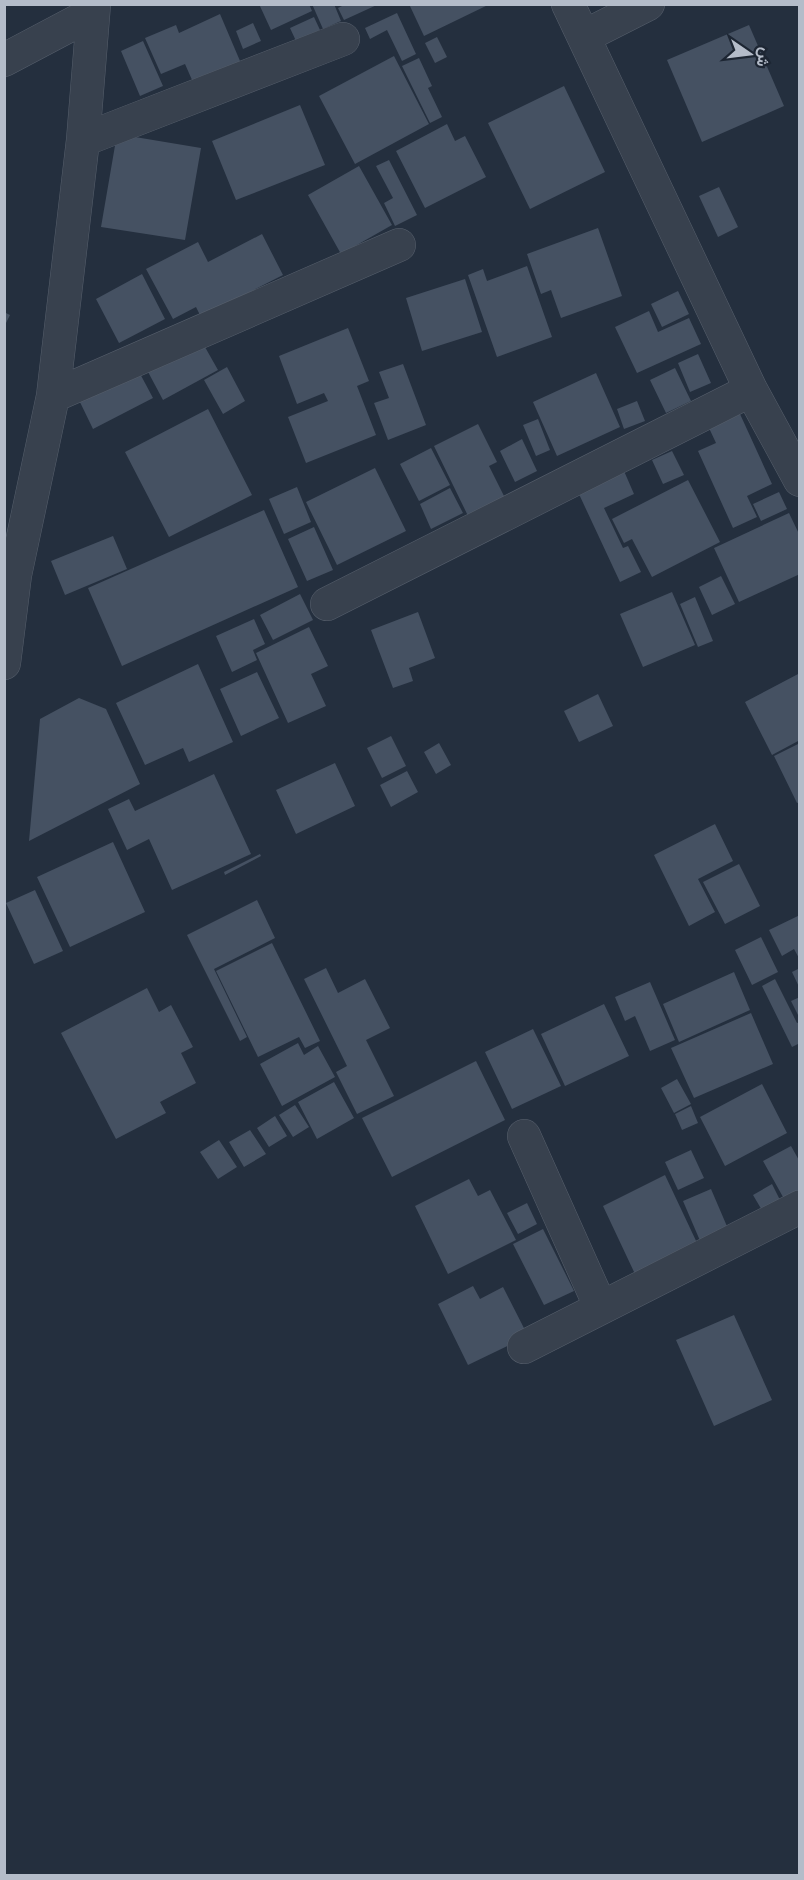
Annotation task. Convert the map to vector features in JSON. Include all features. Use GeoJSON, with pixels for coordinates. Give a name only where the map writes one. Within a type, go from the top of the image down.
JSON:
{"type":"FeatureCollection","features":[{"type":"Feature","properties":{"kind":"street"},"geometry":{"type":"LineString","coordinates":[[568,4],[751,390],[800,480]]}},
{"type":"Feature","properties":{"kind":"street"},"geometry":{"type":"LineString","coordinates":[[585,36],[648,4]]}},
{"type":"Feature","properties":{"kind":"street"},"geometry":{"type":"LineString","coordinates":[[4,60],[94,9]]}},
{"type":"Feature","properties":{"kind":"street"},"geometry":{"type":"LineString","coordinates":[[4,663],[10,578],[52,396],[83,140],[94,9]]}},
{"type":"Feature","properties":{"kind":"street"},"geometry":{"type":"LineString","coordinates":[[83,140],[343,39]]}},
{"type":"Feature","properties":{"kind":"street"},"geometry":{"type":"LineString","coordinates":[[52,396],[399,245]]}},
{"type":"Feature","properties":{"kind":"street"},"geometry":{"type":"LineString","coordinates":[[327,604],[751,390]]}},
{"type":"Feature","properties":{"kind":"street"},"geometry":{"type":"LineString","coordinates":[[524,1136],[601,1308]]}},
{"type":"Feature","properties":{"kind":"street"},"geometry":{"type":"LineString","coordinates":[[524,1347],[800,1207]]}},
{"type":"Feature","properties":{"kind":"building"},"geometry":{"type":"Polygon","coordinates":[[[259,4],[309,4],[312,11],[271,30],[259,4]]]}},
{"type":"Feature","properties":{"kind":"building"},"geometry":{"type":"Polygon","coordinates":[[[312,4],[334,4],[341,21],[323,29],[312,4]]]}},
{"type":"Feature","properties":{"kind":"building"},"geometry":{"type":"Polygon","coordinates":[[[346,4],[379,4],[344,20],[338,8],[346,4]]]}},
{"type":"Feature","properties":{"kind":"building"},"geometry":{"type":"Polygon","coordinates":[[[409,4],[490,4],[424,36],[409,4]]]}},
{"type":"Feature","properties":{"kind":"building"},"geometry":{"type":"Polygon","coordinates":[[[397,13],[416,54],[402,61],[387,30],[370,39],[365,28],[397,13]]]}},
{"type":"Feature","properties":{"kind":"building"},"geometry":{"type":"Polygon","coordinates":[[[220,14],[243,68],[196,89],[185,64],[161,74],[145,38],[176,25],[179,33],[220,14]]]}},
{"type":"Feature","properties":{"kind":"building"},"geometry":{"type":"Polygon","coordinates":[[[314,17],[320,30],[296,41],[290,28],[314,17]]]}},
{"type":"Feature","properties":{"kind":"building"},"geometry":{"type":"Polygon","coordinates":[[[253,23],[261,41],[243,49],[236,31],[253,23]]]}},
{"type":"Feature","properties":{"kind":"building"},"geometry":{"type":"Polygon","coordinates":[[[749,25],[784,106],[702,142],[667,60],[749,25]]]}},
{"type":"Feature","properties":{"kind":"building"},"geometry":{"type":"Polygon","coordinates":[[[437,37],[447,57],[435,63],[425,43],[437,37]]]}},
{"type":"Feature","properties":{"kind":"building"},"geometry":{"type":"Polygon","coordinates":[[[143,41],[163,86],[140,96],[121,51],[143,41]]]}},
{"type":"Feature","properties":{"kind":"building"},"geometry":{"type":"Polygon","coordinates":[[[394,56],[429,124],[355,164],[319,96],[394,56]]]}},
{"type":"Feature","properties":{"kind":"building"},"geometry":{"type":"Polygon","coordinates":[[[419,58],[432,86],[428,88],[442,117],[430,123],[402,66],[419,58]]]}},
{"type":"Feature","properties":{"kind":"building"},"geometry":{"type":"Polygon","coordinates":[[[564,86],[605,172],[530,209],[488,123],[564,86]]]}},
{"type":"Feature","properties":{"kind":"building"},"geometry":{"type":"Polygon","coordinates":[[[300,105],[325,165],[236,200],[212,141],[300,105]]]}},
{"type":"Feature","properties":{"kind":"building"},"geometry":{"type":"Polygon","coordinates":[[[447,124],[455,141],[465,136],[486,177],[425,208],[396,151],[447,124]]]}},
{"type":"Feature","properties":{"kind":"building"},"geometry":{"type":"Polygon","coordinates":[[[117,134],[201,148],[185,240],[101,227],[117,134]]]}},
{"type":"Feature","properties":{"kind":"building"},"geometry":{"type":"Polygon","coordinates":[[[389,160],[417,215],[395,226],[384,203],[393,198],[376,166],[389,160]]]}},
{"type":"Feature","properties":{"kind":"building"},"geometry":{"type":"Polygon","coordinates":[[[359,166],[392,225],[341,254],[308,195],[359,166]]]}},
{"type":"Feature","properties":{"kind":"building"},"geometry":{"type":"Polygon","coordinates":[[[719,187],[738,227],[718,237],[699,196],[719,187]]]}},
{"type":"Feature","properties":{"kind":"building"},"geometry":{"type":"Polygon","coordinates":[[[598,228],[622,296],[561,318],[551,290],[541,294],[527,254],[598,228]]]}},
{"type":"Feature","properties":{"kind":"building"},"geometry":{"type":"Polygon","coordinates":[[[262,234],[283,275],[201,317],[196,307],[173,319],[146,269],[198,242],[208,262],[262,234]]]}},
{"type":"Feature","properties":{"kind":"building"},"geometry":{"type":"Polygon","coordinates":[[[527,266],[552,337],[497,357],[468,275],[483,269],[487,281],[527,266]]]}},
{"type":"Feature","properties":{"kind":"building"},"geometry":{"type":"Polygon","coordinates":[[[142,274],[165,319],[119,343],[96,299],[142,274]]]}},
{"type":"Feature","properties":{"kind":"building"},"geometry":{"type":"Polygon","coordinates":[[[465,279],[482,332],[422,351],[406,298],[465,279]]]}},
{"type":"Feature","properties":{"kind":"building"},"geometry":{"type":"Polygon","coordinates":[[[678,291],[689,314],[662,327],[651,304],[678,291]]]}},
{"type":"Feature","properties":{"kind":"building"},"geometry":{"type":"Polygon","coordinates":[[[649,311],[658,332],[689,318],[701,344],[637,373],[615,327],[649,311]]]}},
{"type":"Feature","properties":{"kind":"building"},"geometry":{"type":"Polygon","coordinates":[[[4,312],[10,315],[4,327],[4,312]]]}},
{"type":"Feature","properties":{"kind":"building"},"geometry":{"type":"Polygon","coordinates":[[[348,328],[369,381],[357,386],[376,435],[306,463],[288,417],[328,401],[324,393],[297,404],[279,356],[348,328]]]}},
{"type":"Feature","properties":{"kind":"building"},"geometry":{"type":"Polygon","coordinates":[[[201,340],[218,370],[163,400],[147,370],[201,340]]]}},
{"type":"Feature","properties":{"kind":"building"},"geometry":{"type":"Polygon","coordinates":[[[698,354],[711,383],[690,392],[678,363],[698,354]]]}},
{"type":"Feature","properties":{"kind":"building"},"geometry":{"type":"Polygon","coordinates":[[[403,364],[426,425],[388,440],[374,403],[389,398],[379,372],[403,364]]]}},
{"type":"Feature","properties":{"kind":"building"},"geometry":{"type":"Polygon","coordinates":[[[227,367],[245,401],[223,414],[204,380],[227,367]]]}},
{"type":"Feature","properties":{"kind":"building"},"geometry":{"type":"Polygon","coordinates":[[[137,368],[153,398],[93,429],[78,398],[137,368]]]}},
{"type":"Feature","properties":{"kind":"building"},"geometry":{"type":"Polygon","coordinates":[[[675,368],[691,401],[666,413],[650,380],[675,368]]]}},
{"type":"Feature","properties":{"kind":"building"},"geometry":{"type":"Polygon","coordinates":[[[596,373],[620,427],[557,456],[533,402],[596,373]]]}},
{"type":"Feature","properties":{"kind":"building"},"geometry":{"type":"Polygon","coordinates":[[[637,401],[645,421],[624,429],[617,409],[637,401]]]}},
{"type":"Feature","properties":{"kind":"building"},"geometry":{"type":"Polygon","coordinates":[[[208,409],[252,495],[169,537],[125,452],[208,409]]]}},
{"type":"Feature","properties":{"kind":"building"},"geometry":{"type":"Polygon","coordinates":[[[740,414],[772,484],[747,496],[757,517],[733,528],[698,451],[716,443],[709,428],[740,414]]]}},
{"type":"Feature","properties":{"kind":"building"},"geometry":{"type":"Polygon","coordinates":[[[538,419],[550,450],[536,456],[523,425],[538,419]]]}},
{"type":"Feature","properties":{"kind":"building"},"geometry":{"type":"Polygon","coordinates":[[[478,424],[497,462],[489,466],[506,500],[469,518],[434,446],[478,424]]]}},
{"type":"Feature","properties":{"kind":"building"},"geometry":{"type":"Polygon","coordinates":[[[522,439],[537,471],[515,482],[500,451],[522,439]]]}},
{"type":"Feature","properties":{"kind":"building"},"geometry":{"type":"Polygon","coordinates":[[[431,448],[450,485],[419,501],[400,464],[431,448]]]}},
{"type":"Feature","properties":{"kind":"building"},"geometry":{"type":"Polygon","coordinates":[[[672,451],[684,475],[663,484],[652,460],[672,451]]]}},
{"type":"Feature","properties":{"kind":"building"},"geometry":{"type":"Polygon","coordinates":[[[375,468],[406,531],[337,565],[306,502],[375,468]]]}},
{"type":"Feature","properties":{"kind":"building"},"geometry":{"type":"Polygon","coordinates":[[[624,471],[634,494],[604,508],[623,548],[628,546],[641,572],[620,582],[578,492],[624,471]]]}},
{"type":"Feature","properties":{"kind":"building"},"geometry":{"type":"Polygon","coordinates":[[[688,480],[720,542],[652,577],[632,539],[624,543],[612,519],[688,480]]]}},
{"type":"Feature","properties":{"kind":"building"},"geometry":{"type":"Polygon","coordinates":[[[297,487],[311,522],[284,534],[269,499],[297,487]]]}},
{"type":"Feature","properties":{"kind":"building"},"geometry":{"type":"Polygon","coordinates":[[[450,488],[463,513],[431,529],[420,504],[450,488]]]}},
{"type":"Feature","properties":{"kind":"building"},"geometry":{"type":"Polygon","coordinates":[[[779,492],[787,509],[761,521],[753,504],[779,492]]]}},
{"type":"Feature","properties":{"kind":"building"},"geometry":{"type":"Polygon","coordinates":[[[264,510],[298,587],[122,666],[88,588],[264,510]]]}},
{"type":"Feature","properties":{"kind":"building"},"geometry":{"type":"Polygon","coordinates":[[[789,513],[800,536],[800,574],[739,602],[714,548],[789,513]]]}},
{"type":"Feature","properties":{"kind":"building"},"geometry":{"type":"Polygon","coordinates":[[[314,527],[333,570],[307,581],[288,539],[314,527]]]}},
{"type":"Feature","properties":{"kind":"building"},"geometry":{"type":"Polygon","coordinates":[[[113,536],[127,569],[65,595],[51,561],[113,536]]]}},
{"type":"Feature","properties":{"kind":"building"},"geometry":{"type":"Polygon","coordinates":[[[721,576],[735,604],[712,615],[699,587],[721,576]]]}},
{"type":"Feature","properties":{"kind":"building"},"geometry":{"type":"Polygon","coordinates":[[[672,592],[695,645],[643,667],[620,614],[672,592]]]}},
{"type":"Feature","properties":{"kind":"building"},"geometry":{"type":"Polygon","coordinates":[[[300,594],[313,620],[273,640],[260,615],[300,594]]]}},
{"type":"Feature","properties":{"kind":"building"},"geometry":{"type":"Polygon","coordinates":[[[695,597],[713,641],[698,647],[680,604],[695,597]]]}},
{"type":"Feature","properties":{"kind":"building"},"geometry":{"type":"Polygon","coordinates":[[[418,612],[435,658],[409,668],[413,681],[393,688],[371,630],[418,612]]]}},
{"type":"Feature","properties":{"kind":"building"},"geometry":{"type":"Polygon","coordinates":[[[254,619],[265,644],[253,650],[257,660],[232,672],[216,636],[254,619]]]}},
{"type":"Feature","properties":{"kind":"building"},"geometry":{"type":"Polygon","coordinates":[[[309,627],[328,666],[311,674],[326,706],[288,723],[256,653],[309,627]]]}},
{"type":"Feature","properties":{"kind":"building"},"geometry":{"type":"Polygon","coordinates":[[[198,664],[233,742],[189,762],[183,748],[145,765],[116,703],[198,664]]]}},
{"type":"Feature","properties":{"kind":"building"},"geometry":{"type":"Polygon","coordinates":[[[257,672],[279,718],[241,736],[220,689],[257,672]]]}},
{"type":"Feature","properties":{"kind":"building"},"geometry":{"type":"Polygon","coordinates":[[[800,673],[800,740],[772,755],[745,702],[800,673]]]}},
{"type":"Feature","properties":{"kind":"building"},"geometry":{"type":"Polygon","coordinates":[[[598,694],[613,726],[579,742],[564,711],[598,694]]]}},
{"type":"Feature","properties":{"kind":"building"},"geometry":{"type":"Polygon","coordinates":[[[79,698],[106,709],[140,784],[29,841],[40,719],[79,698]]]}},
{"type":"Feature","properties":{"kind":"building"},"geometry":{"type":"Polygon","coordinates":[[[391,736],[406,766],[382,778],[367,748],[391,736]]]}},
{"type":"Feature","properties":{"kind":"building"},"geometry":{"type":"Polygon","coordinates":[[[439,743],[451,765],[436,774],[424,752],[439,743]]]}},
{"type":"Feature","properties":{"kind":"building"},"geometry":{"type":"Polygon","coordinates":[[[800,743],[800,802],[797,803],[774,756],[800,743]]]}},
{"type":"Feature","properties":{"kind":"building"},"geometry":{"type":"Polygon","coordinates":[[[335,763],[355,806],[296,834],[276,790],[335,763]]]}},
{"type":"Feature","properties":{"kind":"building"},"geometry":{"type":"Polygon","coordinates":[[[407,771],[418,792],[391,807],[380,785],[407,771]]]}},
{"type":"Feature","properties":{"kind":"building"},"geometry":{"type":"Polygon","coordinates":[[[214,774],[251,854],[172,890],[149,839],[127,850],[108,809],[129,799],[135,811],[214,774]]]}},
{"type":"Feature","properties":{"kind":"building"},"geometry":{"type":"Polygon","coordinates":[[[715,824],[733,861],[698,879],[715,912],[689,926],[654,855],[715,824]]]}},
{"type":"Feature","properties":{"kind":"building"},"geometry":{"type":"Polygon","coordinates":[[[113,842],[145,912],[70,947],[37,877],[113,842]]]}},
{"type":"Feature","properties":{"kind":"building"},"geometry":{"type":"Polygon","coordinates":[[[260,854],[261,856],[225,875],[224,872],[260,854]]]}},
{"type":"Feature","properties":{"kind":"building"},"geometry":{"type":"Polygon","coordinates":[[[739,864],[760,906],[725,924],[703,882],[739,864]]]}},
{"type":"Feature","properties":{"kind":"building"},"geometry":{"type":"Polygon","coordinates":[[[35,890],[63,951],[34,964],[6,903],[35,890]]]}},
{"type":"Feature","properties":{"kind":"building"},"geometry":{"type":"Polygon","coordinates":[[[257,900],[275,938],[214,969],[247,1037],[240,1041],[187,935],[257,900]]]}},
{"type":"Feature","properties":{"kind":"building"},"geometry":{"type":"Polygon","coordinates":[[[800,915],[800,960],[794,949],[782,956],[769,930],[800,915]]]}},
{"type":"Feature","properties":{"kind":"building"},"geometry":{"type":"Polygon","coordinates":[[[761,937],[778,972],[752,985],[735,950],[761,937]]]}},
{"type":"Feature","properties":{"kind":"building"},"geometry":{"type":"Polygon","coordinates":[[[272,943],[320,1041],[305,1048],[299,1037],[258,1057],[216,971],[272,943]]]}},
{"type":"Feature","properties":{"kind":"building"},"geometry":{"type":"Polygon","coordinates":[[[326,968],[338,993],[365,979],[390,1028],[366,1040],[394,1096],[357,1114],[336,1072],[347,1066],[304,979],[326,968]]]}},
{"type":"Feature","properties":{"kind":"building"},"geometry":{"type":"Polygon","coordinates":[[[800,968],[800,989],[792,972],[800,968]]]}},
{"type":"Feature","properties":{"kind":"building"},"geometry":{"type":"Polygon","coordinates":[[[734,972],[750,1010],[679,1042],[663,1004],[734,972]]]}},
{"type":"Feature","properties":{"kind":"building"},"geometry":{"type":"Polygon","coordinates":[[[775,979],[797,1023],[800,1022],[800,1043],[792,1047],[762,986],[775,979]]]}},
{"type":"Feature","properties":{"kind":"building"},"geometry":{"type":"Polygon","coordinates":[[[650,982],[675,1040],[650,1051],[635,1016],[625,1021],[615,997],[650,982]]]}},
{"type":"Feature","properties":{"kind":"building"},"geometry":{"type":"Polygon","coordinates":[[[147,988],[159,1012],[171,1005],[193,1047],[181,1053],[196,1083],[160,1102],[166,1113],[116,1139],[61,1033],[147,988]]]}},
{"type":"Feature","properties":{"kind":"building"},"geometry":{"type":"Polygon","coordinates":[[[800,997],[800,1019],[791,1001],[800,997]]]}},
{"type":"Feature","properties":{"kind":"building"},"geometry":{"type":"Polygon","coordinates":[[[604,1004],[629,1056],[565,1086],[541,1034],[604,1004]]]}},
{"type":"Feature","properties":{"kind":"building"},"geometry":{"type":"Polygon","coordinates":[[[751,1013],[773,1064],[694,1098],[671,1048],[751,1013]]]}},
{"type":"Feature","properties":{"kind":"building"},"geometry":{"type":"Polygon","coordinates":[[[533,1029],[561,1086],[512,1109],[485,1052],[533,1029]]]}},
{"type":"Feature","properties":{"kind":"building"},"geometry":{"type":"Polygon","coordinates":[[[298,1043],[304,1055],[318,1046],[335,1077],[282,1106],[260,1064],[298,1043]]]}},
{"type":"Feature","properties":{"kind":"building"},"geometry":{"type":"Polygon","coordinates":[[[476,1061],[505,1120],[392,1177],[362,1118],[476,1061]]]}},
{"type":"Feature","properties":{"kind":"building"},"geometry":{"type":"Polygon","coordinates":[[[677,1079],[691,1104],[674,1113],[661,1088],[677,1079]]]}},
{"type":"Feature","properties":{"kind":"building"},"geometry":{"type":"Polygon","coordinates":[[[334,1082],[354,1118],[317,1139],[298,1102],[334,1082]]]}},
{"type":"Feature","properties":{"kind":"building"},"geometry":{"type":"Polygon","coordinates":[[[762,1084],[787,1133],[725,1166],[700,1117],[762,1084]]]}},
{"type":"Feature","properties":{"kind":"building"},"geometry":{"type":"Polygon","coordinates":[[[295,1105],[309,1127],[293,1137],[279,1115],[295,1105]]]}},
{"type":"Feature","properties":{"kind":"building"},"geometry":{"type":"Polygon","coordinates":[[[691,1106],[698,1123],[682,1130],[675,1114],[691,1106]]]}},
{"type":"Feature","properties":{"kind":"building"},"geometry":{"type":"Polygon","coordinates":[[[275,1116],[287,1136],[269,1147],[257,1128],[275,1116]]]}},
{"type":"Feature","properties":{"kind":"building"},"geometry":{"type":"Polygon","coordinates":[[[250,1130],[266,1154],[244,1167],[229,1142],[250,1130]]]}},
{"type":"Feature","properties":{"kind":"building"},"geometry":{"type":"Polygon","coordinates":[[[219,1140],[237,1167],[218,1179],[200,1152],[219,1140]]]}},
{"type":"Feature","properties":{"kind":"building"},"geometry":{"type":"Polygon","coordinates":[[[791,1146],[800,1162],[800,1199],[788,1206],[763,1161],[791,1146]]]}},
{"type":"Feature","properties":{"kind":"building"},"geometry":{"type":"Polygon","coordinates":[[[691,1150],[704,1178],[678,1190],[665,1162],[691,1150]]]}},
{"type":"Feature","properties":{"kind":"building"},"geometry":{"type":"Polygon","coordinates":[[[665,1175],[698,1245],[635,1274],[603,1206],[665,1175]]]}},
{"type":"Feature","properties":{"kind":"building"},"geometry":{"type":"Polygon","coordinates":[[[469,1179],[478,1196],[490,1190],[516,1240],[448,1274],[415,1206],[469,1179]]]}},
{"type":"Feature","properties":{"kind":"building"},"geometry":{"type":"Polygon","coordinates":[[[772,1184],[781,1202],[763,1212],[753,1195],[772,1184]]]}},
{"type":"Feature","properties":{"kind":"building"},"geometry":{"type":"Polygon","coordinates":[[[711,1189],[729,1231],[701,1243],[683,1201],[711,1189]]]}},
{"type":"Feature","properties":{"kind":"building"},"geometry":{"type":"Polygon","coordinates":[[[527,1203],[537,1224],[518,1234],[507,1213],[527,1203]]]}},
{"type":"Feature","properties":{"kind":"building"},"geometry":{"type":"Polygon","coordinates":[[[543,1229],[574,1291],[544,1305],[513,1244],[543,1229]]]}},
{"type":"Feature","properties":{"kind":"building"},"geometry":{"type":"Polygon","coordinates":[[[473,1286],[480,1299],[503,1287],[528,1336],[468,1365],[438,1304],[473,1286]]]}},
{"type":"Feature","properties":{"kind":"building"},"geometry":{"type":"Polygon","coordinates":[[[734,1315],[772,1400],[714,1426],[676,1340],[734,1315]]]}}]}
